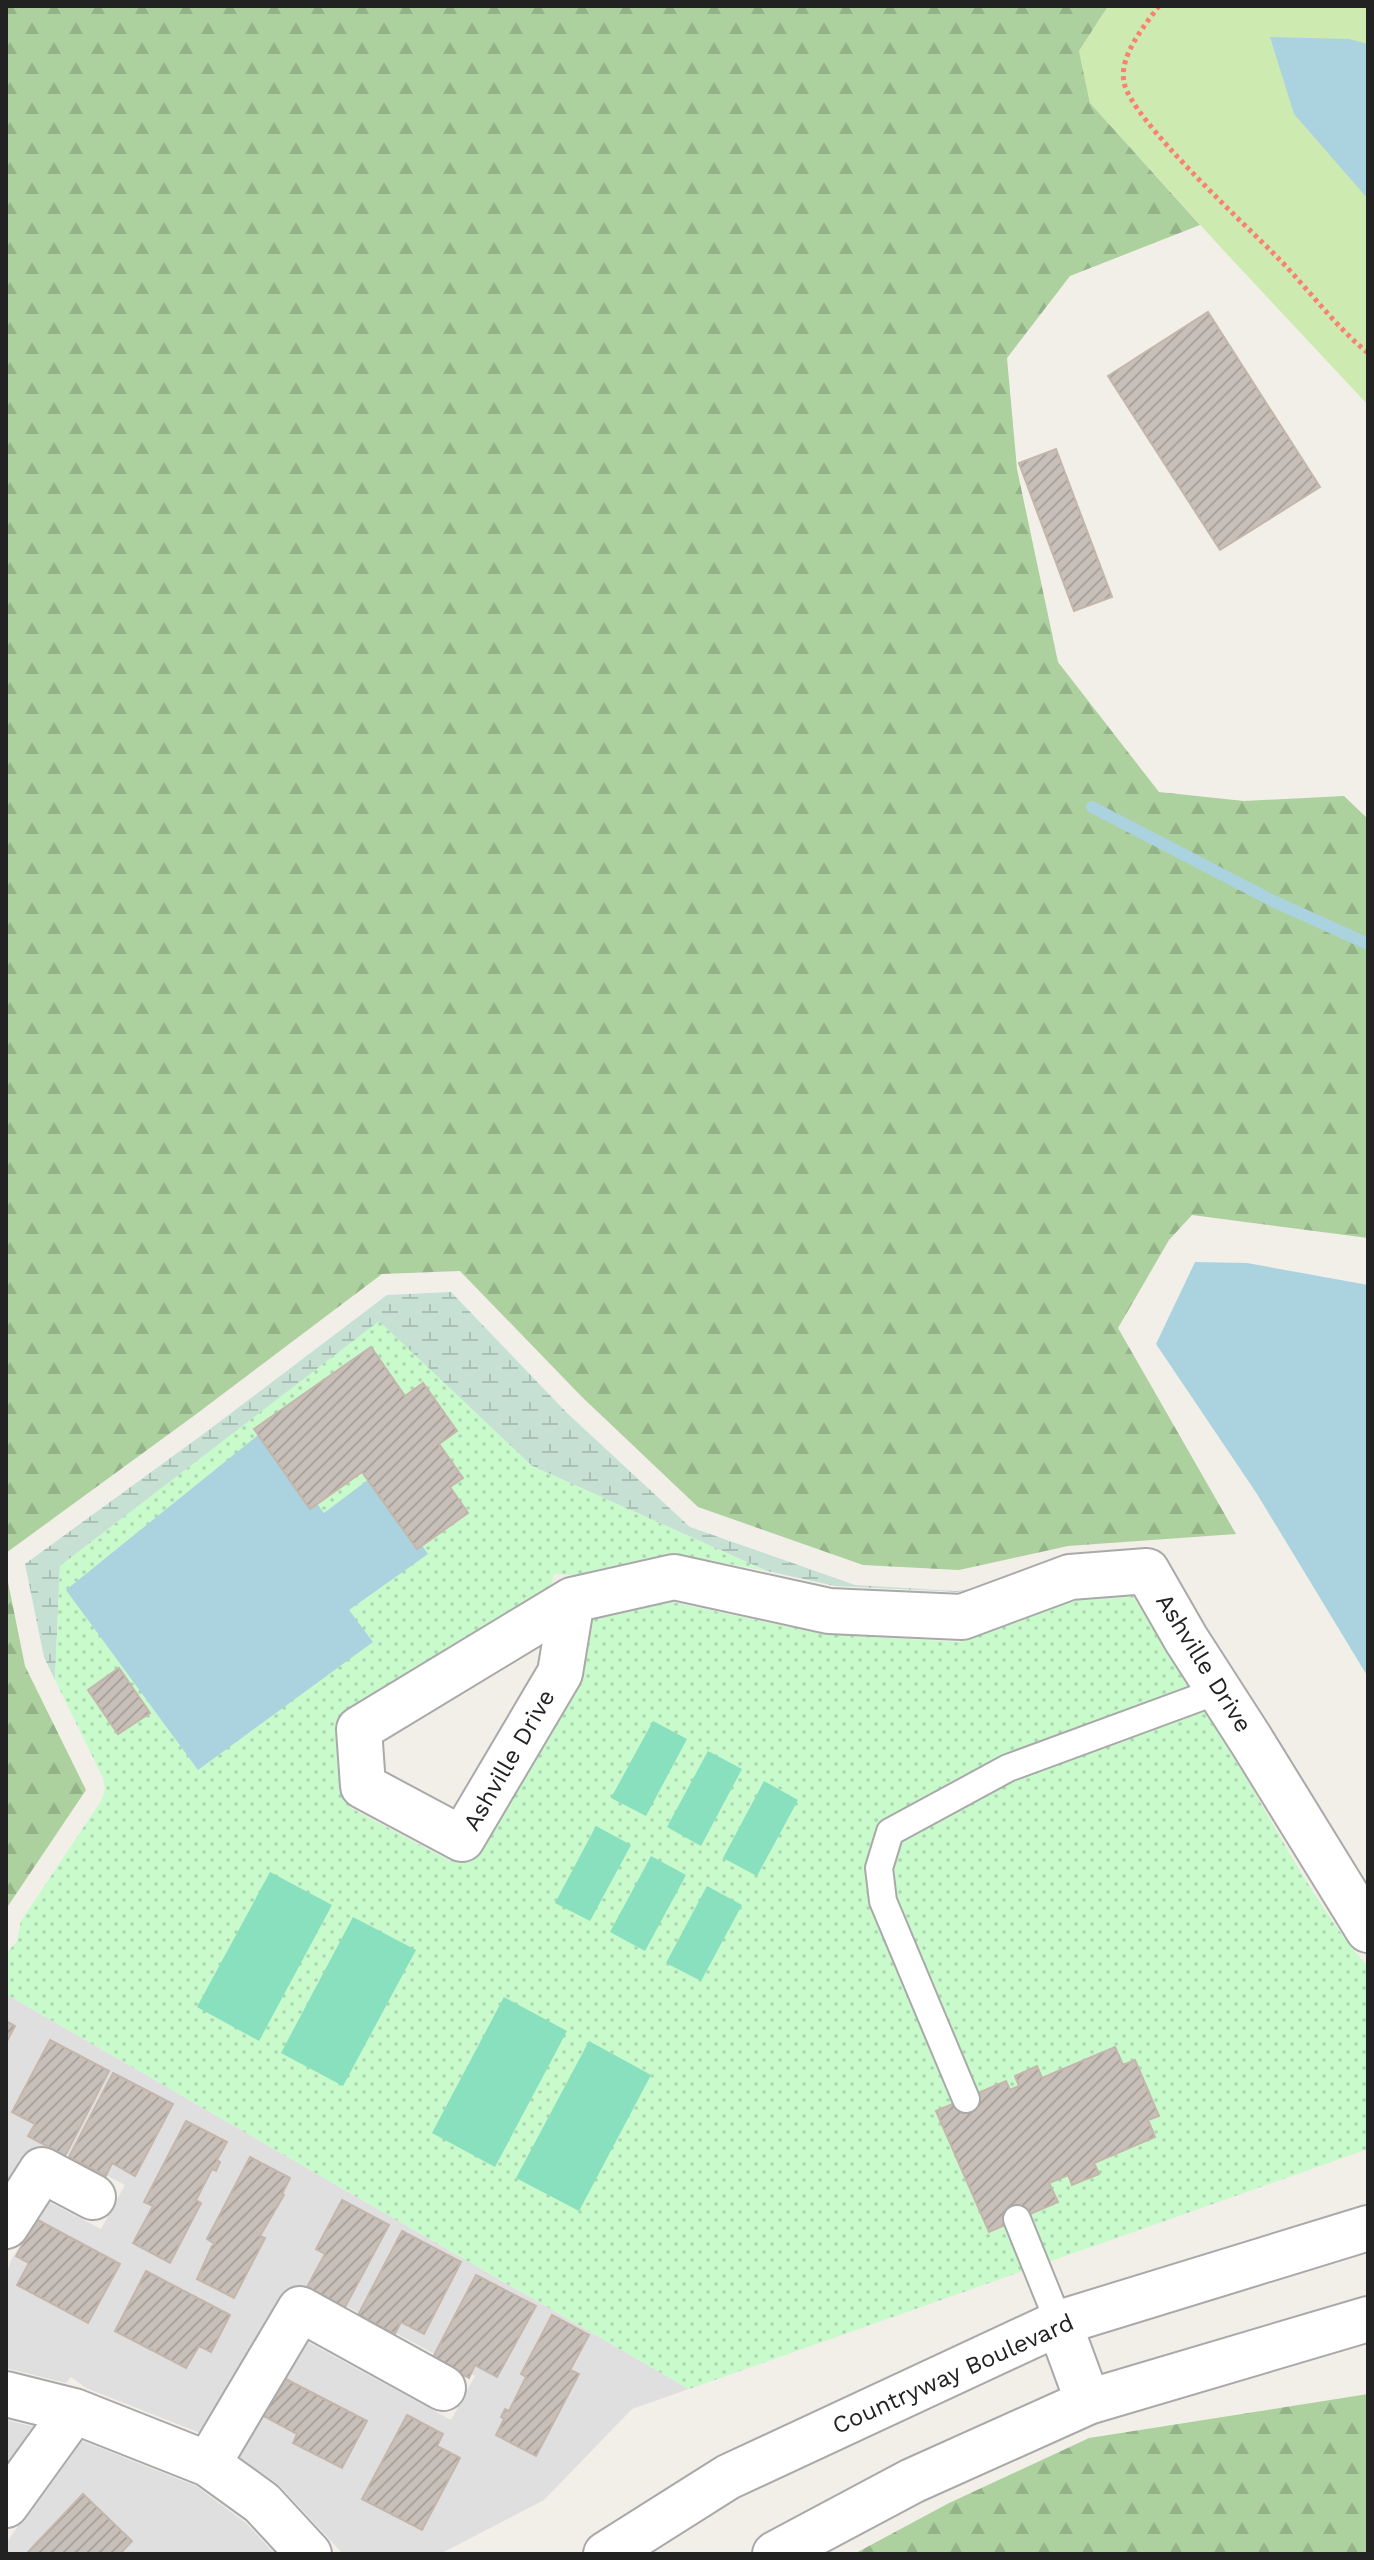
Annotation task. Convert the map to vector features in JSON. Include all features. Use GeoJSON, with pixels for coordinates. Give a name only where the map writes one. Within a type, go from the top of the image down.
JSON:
{"type":"FeatureCollection","features":[{"type":"Feature","properties":{"kind":"street","name":"Ashville Drive"},"geometry":{"type":"LineString","coordinates":[[572,1600],[560,1673],[462,1839],[363,1786],[359,1729],[572,1600],[674,1577],[829,1611],[962,1617],[1070,1577],[1147,1571],[1186,1639],[1368,1930]]}},
{"type":"Feature","properties":{"kind":"street"},"geometry":{"type":"LineString","coordinates":[[6,2226],[42,2170],[93,2197]]}},
{"type":"Feature","properties":{"kind":"street","name":"Countryway Boulevard"},"geometry":{"type":"LineString","coordinates":[[606,2554],[728,2477],[1059,2323],[1368,2228]]}},
{"type":"Feature","properties":{"kind":"street"},"geometry":{"type":"LineString","coordinates":[[208,2464],[300,2309],[443,2388]]}},
{"type":"Feature","properties":{"kind":"street"},"geometry":{"type":"LineString","coordinates":[[775,2554],[912,2481],[1088,2402],[1368,2319]]}},
{"type":"Feature","properties":{"kind":"street"},"geometry":{"type":"LineString","coordinates":[[1059,2323],[1088,2402]]}},
{"type":"Feature","properties":{"kind":"street"},"geometry":{"type":"LineString","coordinates":[[6,2394],[74,2411],[208,2464],[262,2503],[309,2554]]}},
{"type":"Feature","properties":{"kind":"street"},"geometry":{"type":"LineString","coordinates":[[6,2505],[74,2411]]}},
{"type":"Feature","properties":{"kind":"lane"},"geometry":{"type":"LineString","coordinates":[[966,2099],[883,1901],[879,1868],[890,1832],[1008,1768],[1220,1690]]}},
{"type":"Feature","properties":{"kind":"lane"},"geometry":{"type":"LineString","coordinates":[[1017,2219],[1059,2323]]}},
{"type":"Feature","properties":{"kind":"path"},"geometry":{"type":"LineString","coordinates":[[1159,6],[1128,52],[1123,81],[1138,111],[1283,263],[1346,335],[1368,353]]}},
{"type":"Feature","properties":{"kind":"shaded area"},"geometry":{"type":"Polygon","coordinates":[[[6,1994],[689,2389],[632,2409],[544,2500],[440,2554],[343,2554],[279,2485],[238,2456],[306,2341],[451,2420],[475,2376],[311,2287],[281,2297],[200,2433],[86,2388],[71,2377],[66,2383],[6,2368],[6,2275],[11,2260],[49,2202],[101,2229],[125,2185],[54,2148],[24,2158],[6,2185],[6,1994]]]}},
{"type":"Feature","properties":{"kind":"shaded area"},"geometry":{"type":"Polygon","coordinates":[[[6,2420],[35,2427],[6,2467],[6,2420]]]}},
{"type":"Feature","properties":{"kind":"shaded area"},"geometry":{"type":"Polygon","coordinates":[[[80,2440],[196,2486],[246,2523],[275,2554],[6,2554],[6,2543],[80,2440]]]}},
{"type":"Feature","properties":{"kind":"green space"},"geometry":{"type":"Polygon","coordinates":[[[6,6],[1108,6],[1079,51],[1090,103],[1200,225],[1070,276],[1007,358],[1017,469],[1058,662],[1159,792],[1244,801],[1344,796],[1368,819],[1368,1238],[1192,1215],[1169,1240],[1118,1328],[1236,1534],[1068,1546],[959,1570],[863,1565],[698,1507],[582,1397],[460,1271],[382,1274],[6,1553],[6,6]]]}},
{"type":"Feature","properties":{"kind":"green space"},"geometry":{"type":"Polygon","coordinates":[[[1108,6],[1368,6],[1368,405],[1090,103],[1079,51],[1108,6]]]}},
{"type":"Feature","properties":{"kind":"green space"},"geometry":{"type":"Polygon","coordinates":[[[451,1292],[567,1413],[690,1527],[855,1585],[956,1591],[970,1589],[961,1592],[835,1586],[767,1571],[532,1466],[379,1322],[60,1566],[55,1680],[44,1657],[25,1564],[387,1295],[451,1292]]]}},
{"type":"Feature","properties":{"kind":"green space"},"geometry":{"type":"Polygon","coordinates":[[[379,1321],[532,1466],[767,1571],[672,1553],[573,1575],[554,1574],[551,1586],[349,1708],[336,1734],[340,1790],[351,1808],[450,1861],[481,1851],[579,1685],[592,1620],[672,1602],[823,1634],[960,1642],[1072,1601],[1133,1596],[1318,1899],[1368,1967],[1368,2149],[689,2389],[6,1994],[6,1954],[17,1941],[21,1921],[101,1801],[105,1790],[103,1778],[55,1680],[60,1566],[379,1321]]]}},
{"type":"Feature","properties":{"kind":"green space"},"geometry":{"type":"Polygon","coordinates":[[[6,1572],[25,1666],[86,1790],[6,1909],[6,1572]]]}},
{"type":"Feature","properties":{"kind":"green space"},"geometry":{"type":"Polygon","coordinates":[[[653,1721],[687,1739],[646,1816],[611,1798],[653,1721]]]}},
{"type":"Feature","properties":{"kind":"green space"},"geometry":{"type":"Polygon","coordinates":[[[708,1751],[742,1769],[701,1846],[667,1827],[708,1751]]]}},
{"type":"Feature","properties":{"kind":"green space"},"geometry":{"type":"Polygon","coordinates":[[[764,1781],[798,1800],[757,1876],[723,1858],[764,1781]]]}},
{"type":"Feature","properties":{"kind":"green space"},"geometry":{"type":"Polygon","coordinates":[[[596,1826],[631,1845],[590,1921],[555,1903],[596,1826]]]}},
{"type":"Feature","properties":{"kind":"green space"},"geometry":{"type":"Polygon","coordinates":[[[651,1856],[686,1875],[645,1951],[610,1932],[651,1856]]]}},
{"type":"Feature","properties":{"kind":"green space"},"geometry":{"type":"Polygon","coordinates":[[[270,1872],[332,1905],[259,2041],[197,2007],[270,1872]]]}},
{"type":"Feature","properties":{"kind":"green space"},"geometry":{"type":"Polygon","coordinates":[[[707,1886],[742,1905],[701,1981],[666,1963],[707,1886]]]}},
{"type":"Feature","properties":{"kind":"green space"},"geometry":{"type":"Polygon","coordinates":[[[353,1917],[416,1950],[343,2086],[281,2053],[353,1917]]]}},
{"type":"Feature","properties":{"kind":"green space"},"geometry":{"type":"Polygon","coordinates":[[[504,1997],[567,2031],[495,2167],[432,2133],[504,1997]]]}},
{"type":"Feature","properties":{"kind":"green space"},"geometry":{"type":"Polygon","coordinates":[[[589,2041],[651,2075],[579,2211],[516,2178],[589,2041]]]}},
{"type":"Feature","properties":{"kind":"green space"},"geometry":{"type":"Polygon","coordinates":[[[1368,2394],[1368,2554],[854,2554],[949,2503],[1089,2438],[1368,2394]]]}},
{"type":"Feature","properties":{"kind":"water"},"geometry":{"type":"Polygon","coordinates":[[[1270,37],[1349,39],[1368,44],[1368,199],[1294,114],[1270,37]]]}},
{"type":"Feature","properties":{"kind":"water"},"geometry":{"type":"Polygon","coordinates":[[[1195,1262],[1247,1263],[1368,1285],[1368,1677],[1257,1494],[1156,1344],[1195,1262]]]}},
{"type":"Feature","properties":{"kind":"water"},"geometry":{"type":"Polygon","coordinates":[[[263,1431],[324,1513],[373,1476],[428,1554],[349,1610],[373,1642],[198,1770],[66,1590],[263,1431]]]}},
{"type":"Feature","properties":{"kind":"building"},"geometry":{"type":"Polygon","coordinates":[[[1208,312],[1320,487],[1220,550],[1108,376],[1208,312]]]}},
{"type":"Feature","properties":{"kind":"building"},"geometry":{"type":"Polygon","coordinates":[[[1056,449],[1112,597],[1074,611],[1019,463],[1056,449]]]}},
{"type":"Feature","properties":{"kind":"building"},"geometry":{"type":"Polygon","coordinates":[[[371,1347],[405,1396],[423,1383],[457,1431],[439,1444],[463,1478],[450,1487],[468,1513],[417,1549],[362,1472],[310,1509],[254,1429],[371,1347]]]}},
{"type":"Feature","properties":{"kind":"building"},"geometry":{"type":"Polygon","coordinates":[[[119,1668],[150,1713],[118,1734],[88,1690],[119,1668]]]}},
{"type":"Feature","properties":{"kind":"building"},"geometry":{"type":"Polygon","coordinates":[[[6,2021],[15,2026],[6,2043],[6,2021]]]}},
{"type":"Feature","properties":{"kind":"building"},"geometry":{"type":"Polygon","coordinates":[[[50,2040],[109,2071],[65,2156],[28,2136],[35,2124],[12,2112],[50,2040]]]}},
{"type":"Feature","properties":{"kind":"building"},"geometry":{"type":"Polygon","coordinates":[[[1115,2047],[1123,2065],[1135,2060],[1159,2116],[1148,2120],[1155,2137],[1094,2163],[1099,2174],[1072,2185],[1068,2175],[1049,2183],[1058,2202],[989,2232],[936,2111],[1006,2081],[1010,2090],[1019,2086],[1015,2076],[1037,2066],[1042,2078],[1115,2047]]]}},
{"type":"Feature","properties":{"kind":"building"},"geometry":{"type":"Polygon","coordinates":[[[113,2073],[173,2104],[135,2176],[112,2163],[106,2176],[69,2157],[113,2073]]]}},
{"type":"Feature","properties":{"kind":"building"},"geometry":{"type":"Polygon","coordinates":[[[186,2121],[227,2142],[217,2160],[220,2162],[216,2171],[212,2169],[196,2200],[201,2203],[170,2263],[133,2243],[153,2206],[144,2202],[186,2121]]]}},
{"type":"Feature","properties":{"kind":"building"},"geometry":{"type":"Polygon","coordinates":[[[250,2157],[290,2178],[284,2195],[260,2236],[265,2238],[234,2298],[197,2279],[215,2244],[207,2239],[250,2157]]]}},
{"type":"Feature","properties":{"kind":"building"},"geometry":{"type":"Polygon","coordinates":[[[342,2200],[389,2225],[344,2309],[306,2289],[325,2254],[316,2249],[342,2200]]]}},
{"type":"Feature","properties":{"kind":"building"},"geometry":{"type":"Polygon","coordinates":[[[36,2219],[120,2264],[88,2323],[17,2285],[29,2263],[16,2256],[36,2219]]]}},
{"type":"Feature","properties":{"kind":"building"},"geometry":{"type":"Polygon","coordinates":[[[402,2231],[461,2262],[424,2334],[401,2322],[395,2334],[358,2315],[402,2231]]]}},
{"type":"Feature","properties":{"kind":"building"},"geometry":{"type":"Polygon","coordinates":[[[146,2271],[230,2315],[211,2352],[199,2346],[186,2368],[115,2331],[146,2271]]]}},
{"type":"Feature","properties":{"kind":"building"},"geometry":{"type":"Polygon","coordinates":[[[476,2275],[536,2306],[497,2377],[475,2365],[469,2378],[432,2359],[476,2275]]]}},
{"type":"Feature","properties":{"kind":"building"},"geometry":{"type":"Polygon","coordinates":[[[552,2315],[589,2335],[570,2370],[579,2374],[536,2456],[496,2435],[505,2409],[509,2411],[526,2377],[521,2374],[552,2315]]]}},
{"type":"Feature","properties":{"kind":"building"},"geometry":{"type":"Polygon","coordinates":[[[282,2377],[367,2421],[342,2468],[293,2443],[297,2434],[262,2415],[282,2377]]]}},
{"type":"Feature","properties":{"kind":"building"},"geometry":{"type":"Polygon","coordinates":[[[407,2415],[443,2434],[437,2446],[460,2458],[422,2530],[362,2499],[407,2415]]]}},
{"type":"Feature","properties":{"kind":"building"},"geometry":{"type":"Polygon","coordinates":[[[83,2494],[132,2541],[120,2554],[27,2553],[83,2494]]]}},
{"type":"Feature","properties":{"kind":"waterway"},"geometry":{"type":"LineString","coordinates":[[1092,807],[1271,900],[1368,944]]}}]}
